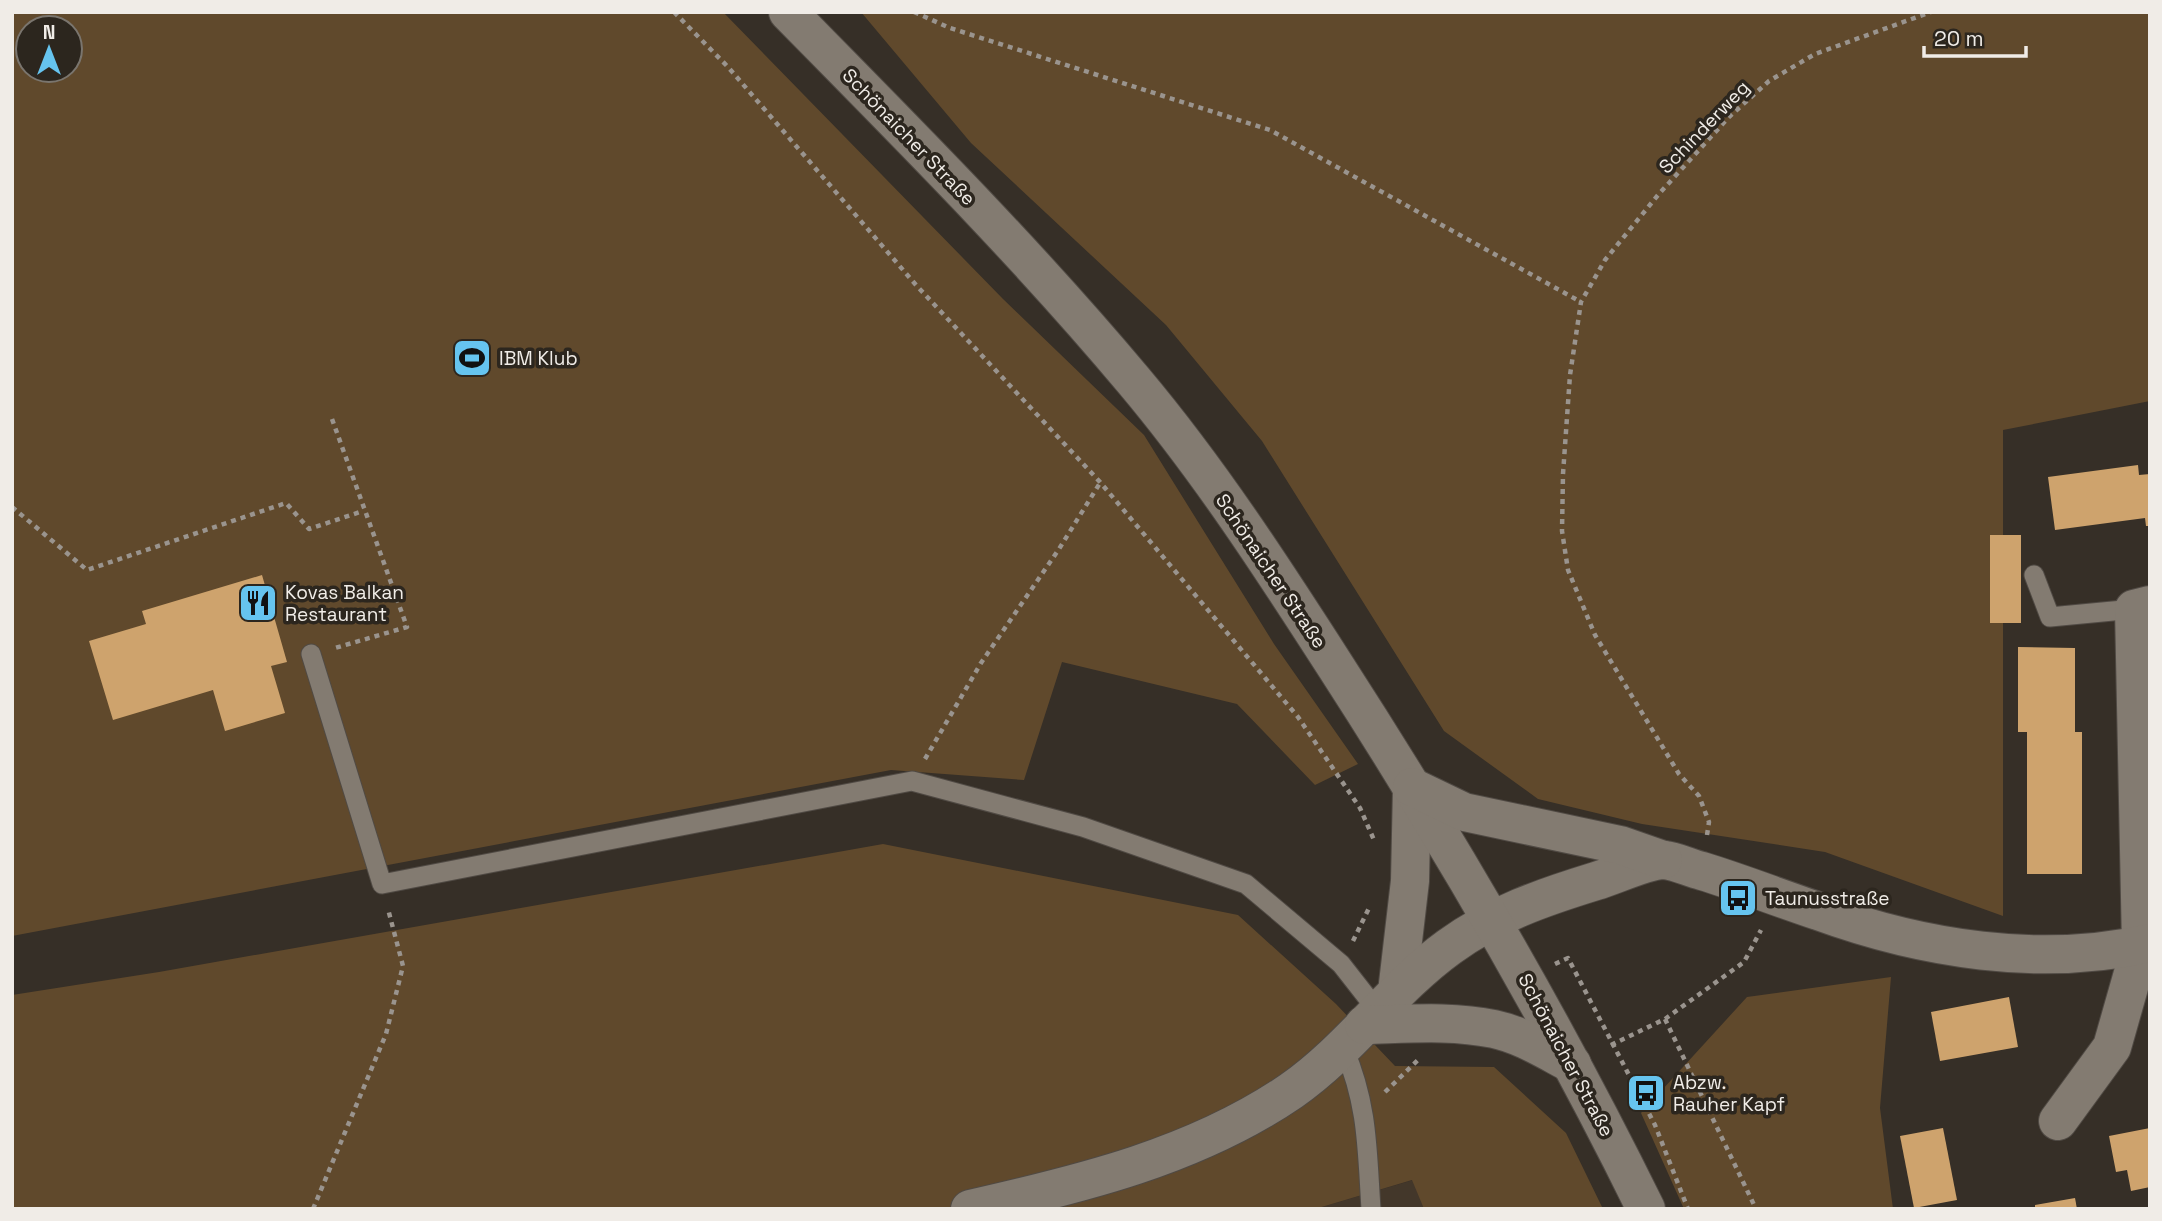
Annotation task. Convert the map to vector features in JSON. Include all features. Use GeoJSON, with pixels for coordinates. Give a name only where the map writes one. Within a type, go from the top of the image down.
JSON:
{"type":"FeatureCollection","features":[{"type":"Feature","properties":{"kind":"main road","name":"Schönaicher Straße"},"geometry":{"type":"LineString","coordinates":[[788,12],[942,169],[1135,382],[1229,507],[1286,590],[1412,787],[1492,919],[1572,1064],[1646,1209]]}},
{"type":"Feature","properties":{"kind":"main road"},"geometry":{"type":"LineString","coordinates":[[2057,1121],[2112,1047],[2145,944],[2142,607]]}},
{"type":"Feature","properties":{"kind":"main road"},"geometry":{"type":"LineString","coordinates":[[1371,1019],[1410,881],[1412,787],[1464,812],[1620,845],[1779,895],[1816,911],[1897,937],[1984,951],[2057,955],[2145,944]]}},
{"type":"Feature","properties":{"kind":"main road"},"geometry":{"type":"LineString","coordinates":[[970,1209],[1047,1191],[1149,1161],[1249,1115],[1291,1091],[1448,947],[1492,919],[1553,894],[1663,860]]}},
{"type":"Feature","properties":{"kind":"main road"},"geometry":{"type":"LineString","coordinates":[[1371,1019],[1493,1028],[1522,1037],[1572,1064]]}},
{"type":"Feature","properties":{"kind":"lane"},"geometry":{"type":"LineString","coordinates":[[2034,575],[2050,617],[2142,607]]}},
{"type":"Feature","properties":{"kind":"lane"},"geometry":{"type":"LineString","coordinates":[[311,654],[382,884],[912,781],[1083,827],[1246,884],[1341,964],[1371,1019],[1357,1080],[1365,1111],[1371,1209]]}},
{"type":"Feature","properties":{"kind":"path"},"geometry":{"type":"LineString","coordinates":[[674,12],[728,66],[916,285],[1100,482],[1298,717],[1360,808],[1379,850]]}},
{"type":"Feature","properties":{"kind":"path"},"geometry":{"type":"LineString","coordinates":[[914,12],[950,28],[1270,130],[1581,302],[1570,375],[1563,474],[1562,531],[1568,570],[1595,635],[1679,774],[1699,796],[1709,822],[1700,871]]}},
{"type":"Feature","properties":{"kind":"path","name":"Schinderweg"},"geometry":{"type":"LineString","coordinates":[[1581,302],[1605,260],[1658,195],[1730,117],[1769,81],[1815,54],[1931,12]]}},
{"type":"Feature","properties":{"kind":"path"},"geometry":{"type":"LineString","coordinates":[[311,654],[407,627],[332,419]]}},
{"type":"Feature","properties":{"kind":"path"},"geometry":{"type":"LineString","coordinates":[[912,781],[981,663],[1059,550],[1100,482]]}},
{"type":"Feature","properties":{"kind":"path"},"geometry":{"type":"LineString","coordinates":[[12,507],[87,570],[286,503],[309,529],[363,511]]}},
{"type":"Feature","properties":{"kind":"path"},"geometry":{"type":"LineString","coordinates":[[313,1209],[386,1034],[403,966],[382,884]]}},
{"type":"Feature","properties":{"kind":"path"},"geometry":{"type":"LineString","coordinates":[[1688,1209],[1655,1125],[1612,1044],[1665,1019],[1744,962],[1779,895]]}},
{"type":"Feature","properties":{"kind":"path"},"geometry":{"type":"LineString","coordinates":[[1341,964],[1373,900]]}},
{"type":"Feature","properties":{"kind":"path"},"geometry":{"type":"LineString","coordinates":[[1665,1019],[1756,1209]]}},
{"type":"Feature","properties":{"kind":"path"},"geometry":{"type":"LineString","coordinates":[[1365,1111],[1423,1055]]}},
{"type":"Feature","properties":{"kind":"shaded area","name":"IBM Klub"},"geometry":{"type":"Polygon","coordinates":[[[12,12],[723,12],[1003,299],[1144,435],[1274,644],[1358,764],[1315,785],[1237,704],[1062,662],[1024,780],[891,770],[12,936],[12,12]]]}},
{"type":"Feature","properties":{"kind":"shaded area"},"geometry":{"type":"Polygon","coordinates":[[[861,12],[2150,12],[2150,401],[2003,430],[2003,916],[1825,852],[1642,824],[1538,799],[1444,731],[1262,441],[1166,325],[971,143],[861,12]]]}},
{"type":"Feature","properties":{"kind":"shaded area"},"geometry":{"type":"Polygon","coordinates":[[[883,844],[1238,915],[1336,1004],[1395,1066],[1494,1067],[1566,1133],[1603,1209],[1424,1209],[1412,1180],[1315,1209],[12,1209],[12,995],[159,972],[883,844]]]}},
{"type":"Feature","properties":{"kind":"shaded area"},"geometry":{"type":"Polygon","coordinates":[[[1891,977],[1880,1108],[1893,1209],[1684,1209],[1641,1113],[1747,997],[1891,977]]]}},
{"type":"Feature","properties":{"kind":"shaded area"},"geometry":{"type":"Polygon","coordinates":[[[1413,1180],[1424,1209],[1315,1209],[1413,1180]]]}},
{"type":"Feature","properties":{"kind":"building"},"geometry":{"type":"Polygon","coordinates":[[[2138,465],[2139,475],[2150,474],[2150,526],[2146,526],[2145,518],[2055,530],[2048,477],[2138,465]]]}},
{"type":"Feature","properties":{"kind":"building"},"geometry":{"type":"Polygon","coordinates":[[[1990,535],[2021,535],[2021,623],[1990,623],[1990,535]]]}},
{"type":"Feature","properties":{"kind":"building"},"geometry":{"type":"Polygon","coordinates":[[[262,575],[287,662],[271,666],[285,713],[225,731],[213,690],[113,720],[89,641],[146,624],[142,611],[262,575]]]}},
{"type":"Feature","properties":{"kind":"building"},"geometry":{"type":"Polygon","coordinates":[[[2018,647],[2075,648],[2075,732],[2082,732],[2082,874],[2027,874],[2027,732],[2018,732],[2018,647]]]}},
{"type":"Feature","properties":{"kind":"building"},"geometry":{"type":"Polygon","coordinates":[[[2009,997],[2018,1047],[1940,1061],[1931,1012],[2009,997]]]}},
{"type":"Feature","properties":{"kind":"building"},"geometry":{"type":"Polygon","coordinates":[[[1943,1128],[1957,1200],[1914,1208],[1900,1136],[1943,1128]]]}},
{"type":"Feature","properties":{"kind":"building"},"geometry":{"type":"Polygon","coordinates":[[[2150,1128],[2150,1187],[2131,1191],[2127,1170],[2116,1172],[2109,1136],[2150,1128]]]}},
{"type":"Feature","properties":{"kind":"building"},"geometry":{"type":"Polygon","coordinates":[[[2075,1198],[2077,1209],[2035,1209],[2035,1205],[2075,1198]]]}},
{"type":"Feature","properties":{"kind":"place","name":"IBM Klub"},"geometry":{"type":"Point","coordinates":[472,358]}},
{"type":"Feature","properties":{"kind":"place","name":"Kovas Balkan Restaurant"},"geometry":{"type":"Point","coordinates":[258,603]}},
{"type":"Feature","properties":{"kind":"place","name":"Taunusstraße"},"geometry":{"type":"Point","coordinates":[1738,898]}},
{"type":"Feature","properties":{"kind":"place","name":"Abzw. Rauher Kapf"},"geometry":{"type":"Point","coordinates":[1646,1093]}}]}
